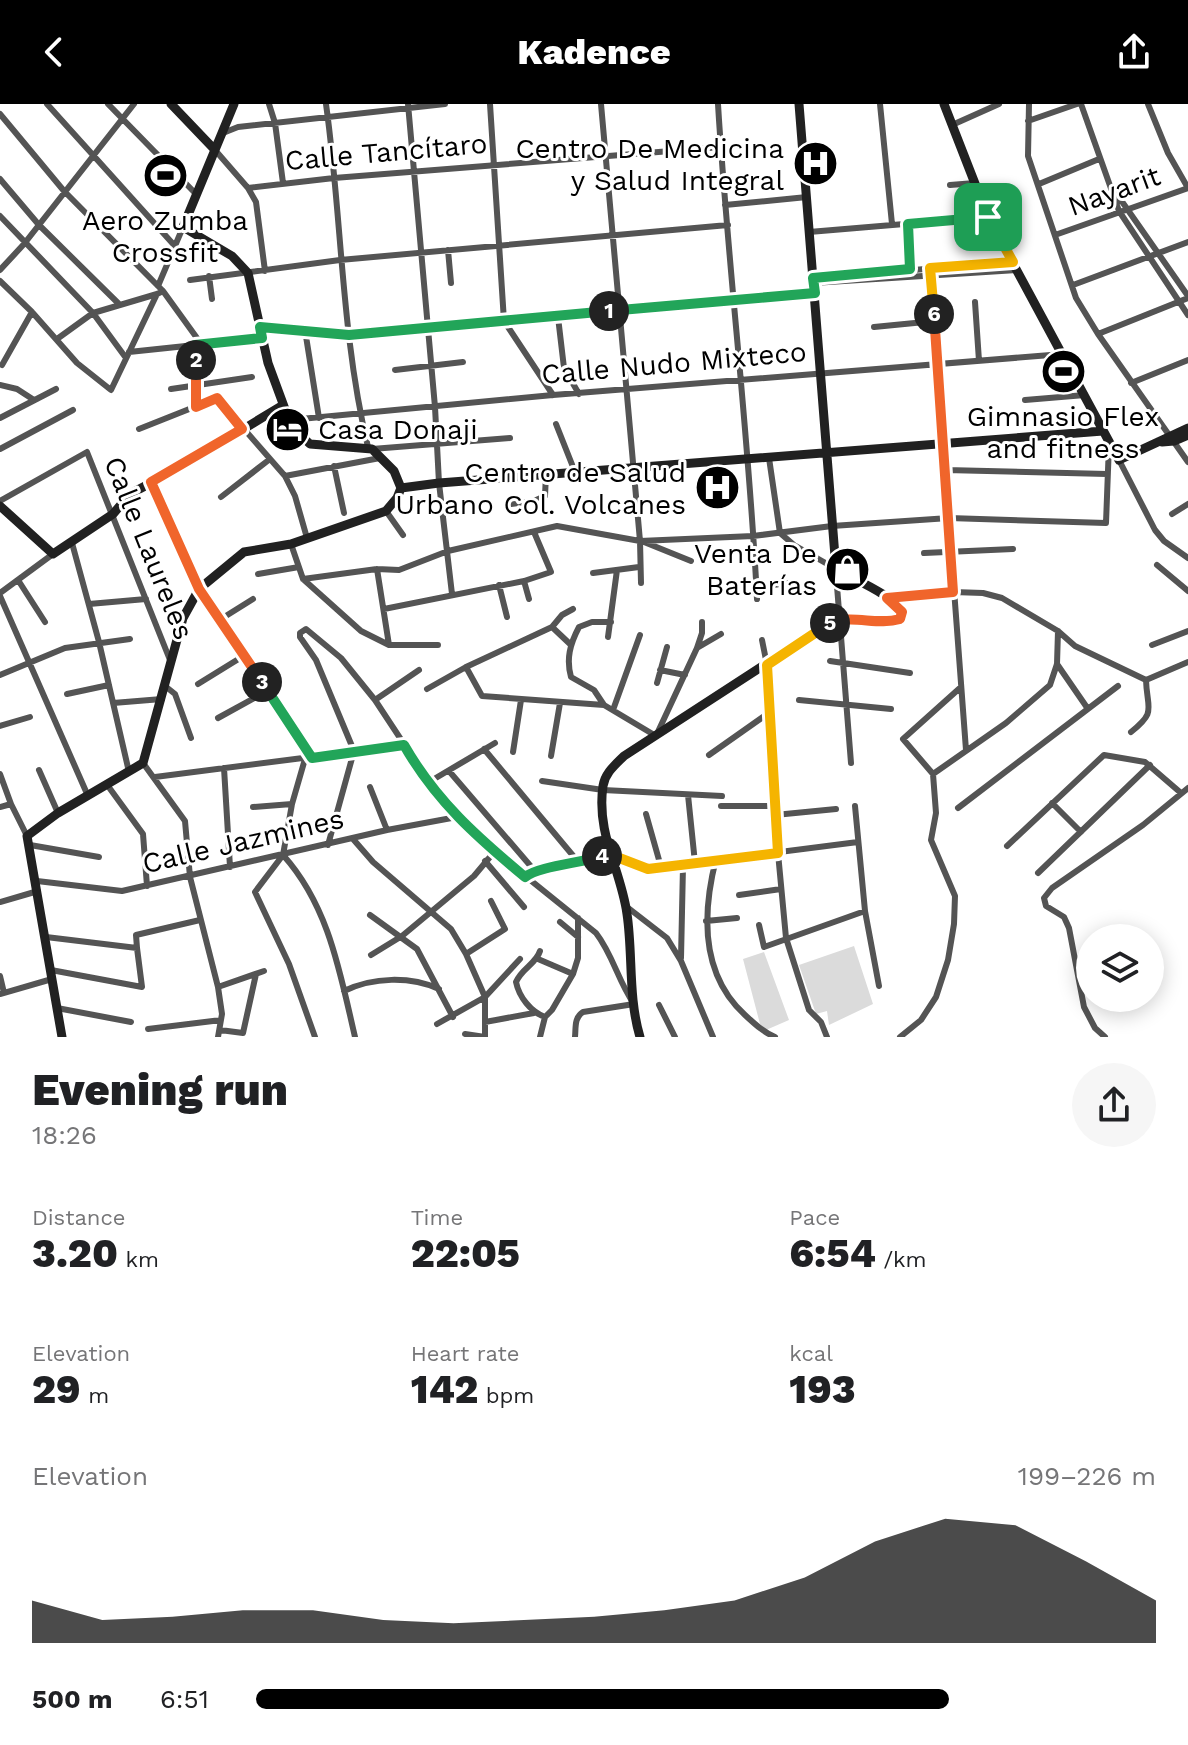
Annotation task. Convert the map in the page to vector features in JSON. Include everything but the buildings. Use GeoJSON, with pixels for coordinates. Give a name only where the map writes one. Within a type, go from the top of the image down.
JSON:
{"type":"FeatureCollection","features":[{"type":"Feature","properties":{"kind":"main road"},"geometry":{"type":"LineString","coordinates":[[171,104],[215,150]]}},
{"type":"Feature","properties":{"kind":"main road"},"geometry":{"type":"LineString","coordinates":[[640,1037],[625,905],[605,831],[603,790],[609,771],[624,756],[820,628],[840,619],[890,622],[903,615],[900,608],[887,598],[834,573],[822,373],[799,104]]}},
{"type":"Feature","properties":{"kind":"main road"},"geometry":{"type":"LineString","coordinates":[[944,104],[988,217],[1119,460],[1188,428]]}},
{"type":"Feature","properties":{"kind":"main road"},"geometry":{"type":"LineString","coordinates":[[62,1037],[28,841],[58,813],[143,763],[183,618],[199,589],[244,552],[291,544],[386,511],[401,488],[394,471],[370,448],[310,444],[289,420],[262,338],[248,273],[232,256],[183,227],[231,106]]}},
{"type":"Feature","properties":{"kind":"main road"},"geometry":{"type":"LineString","coordinates":[[0,504],[53,554],[113,514],[130,494],[283,405]]}},
{"type":"Feature","properties":{"kind":"main road"},"geometry":{"type":"LineString","coordinates":[[401,488],[1103,431]]}},
{"type":"Feature","properties":{"kind":"main road"},"geometry":{"type":"LineString","coordinates":[[1169,439],[1188,435]]}},
{"type":"Feature","properties":{"kind":"street"},"geometry":{"type":"LineString","coordinates":[[47,104],[174,245]]}},
{"type":"Feature","properties":{"kind":"street"},"geometry":{"type":"LineString","coordinates":[[108,104],[197,195]]}},
{"type":"Feature","properties":{"kind":"street"},"geometry":{"type":"LineString","coordinates":[[0,270],[134,104]]}},
{"type":"Feature","properties":{"kind":"street"},"geometry":{"type":"LineString","coordinates":[[269,104],[275,123],[283,183]]}},
{"type":"Feature","properties":{"kind":"street"},"geometry":{"type":"LineString","coordinates":[[326,104],[349,335],[360,412],[370,448],[510,438]]}},
{"type":"Feature","properties":{"kind":"street"},"geometry":{"type":"LineString","coordinates":[[221,134],[238,127],[445,104]]}},
{"type":"Feature","properties":{"kind":"street"},"geometry":{"type":"LineString","coordinates":[[490,104],[504,321],[553,395]]}},
{"type":"Feature","properties":{"kind":"street"},"geometry":{"type":"LineString","coordinates":[[601,104],[608,154],[641,583]]}},
{"type":"Feature","properties":{"kind":"street"},"geometry":{"type":"LineString","coordinates":[[718,104],[743,379],[757,599]]}},
{"type":"Feature","properties":{"kind":"street"},"geometry":{"type":"LineString","coordinates":[[880,104],[892,224]]}},
{"type":"Feature","properties":{"kind":"street"},"geometry":{"type":"LineString","coordinates":[[1029,104],[1028,156],[1076,298],[1169,439],[1188,462]]}},
{"type":"Feature","properties":{"kind":"street"},"geometry":{"type":"LineString","coordinates":[[1028,121],[1079,104],[1119,211],[1188,315]]}},
{"type":"Feature","properties":{"kind":"street"},"geometry":{"type":"LineString","coordinates":[[1148,104],[1168,153],[1188,188]]}},
{"type":"Feature","properties":{"kind":"street"},"geometry":{"type":"LineString","coordinates":[[952,125],[996,105]]}},
{"type":"Feature","properties":{"kind":"street"},"geometry":{"type":"LineString","coordinates":[[408,106],[439,483],[452,594]]}},
{"type":"Feature","properties":{"kind":"street"},"geometry":{"type":"LineString","coordinates":[[0,114],[64,191],[160,290],[199,345],[196,407]]}},
{"type":"Feature","properties":{"kind":"street","name":"Calle Tancítaro"},"geometry":{"type":"LineString","coordinates":[[248,188],[608,154],[721,147]]}},
{"type":"Feature","properties":{"kind":"street"},"geometry":{"type":"LineString","coordinates":[[215,150],[256,202],[265,271]]}},
{"type":"Feature","properties":{"kind":"street"},"geometry":{"type":"LineString","coordinates":[[1039,184],[1099,159]]}},
{"type":"Feature","properties":{"kind":"street"},"geometry":{"type":"LineString","coordinates":[[0,179],[39,225],[120,305]]}},
{"type":"Feature","properties":{"kind":"street"},"geometry":{"type":"LineString","coordinates":[[950,185],[975,183]]}},
{"type":"Feature","properties":{"kind":"street","name":"Nayarit"},"geometry":{"type":"LineString","coordinates":[[1055,235],[1188,188]]}},
{"type":"Feature","properties":{"kind":"street"},"geometry":{"type":"LineString","coordinates":[[1098,334],[1188,297],[1114,191]]}},
{"type":"Feature","properties":{"kind":"street"},"geometry":{"type":"LineString","coordinates":[[725,205],[807,197]]}},
{"type":"Feature","properties":{"kind":"street"},"geometry":{"type":"LineString","coordinates":[[0,216],[93,313],[128,355]]}},
{"type":"Feature","properties":{"kind":"street"},"geometry":{"type":"LineString","coordinates":[[809,232],[988,217]]}},
{"type":"Feature","properties":{"kind":"street"},"geometry":{"type":"LineString","coordinates":[[908,224],[910,273]]}},
{"type":"Feature","properties":{"kind":"street"},"geometry":{"type":"LineString","coordinates":[[190,280],[340,260],[728,225]]}},
{"type":"Feature","properties":{"kind":"street"},"geometry":{"type":"LineString","coordinates":[[0,281],[91,376],[110,389],[114,387],[160,290],[183,227]]}},
{"type":"Feature","properties":{"kind":"street"},"geometry":{"type":"LineString","coordinates":[[1073,285],[1188,242]]}},
{"type":"Feature","properties":{"kind":"street"},"geometry":{"type":"LineString","coordinates":[[448,250],[451,283]]}},
{"type":"Feature","properties":{"kind":"street"},"geometry":{"type":"LineString","coordinates":[[260,327],[349,335],[734,299],[910,273],[1016,266]]}},
{"type":"Feature","properties":{"kind":"street"},"geometry":{"type":"LineString","coordinates":[[930,272],[966,750]]}},
{"type":"Feature","properties":{"kind":"street"},"geometry":{"type":"LineString","coordinates":[[209,276],[212,299]]}},
{"type":"Feature","properties":{"kind":"street"},"geometry":{"type":"LineString","coordinates":[[57,339],[93,313],[160,290]]}},
{"type":"Feature","properties":{"kind":"street"},"geometry":{"type":"LineString","coordinates":[[975,302],[979,361]]}},
{"type":"Feature","properties":{"kind":"street"},"geometry":{"type":"LineString","coordinates":[[2,365],[32,312]]}},
{"type":"Feature","properties":{"kind":"street"},"geometry":{"type":"LineString","coordinates":[[558,317],[564,368],[579,394]]}},
{"type":"Feature","properties":{"kind":"street"},"geometry":{"type":"LineString","coordinates":[[874,327],[935,321]]}},
{"type":"Feature","properties":{"kind":"street"},"geometry":{"type":"LineString","coordinates":[[305,330],[319,418]]}},
{"type":"Feature","properties":{"kind":"street"},"geometry":{"type":"LineString","coordinates":[[128,355],[262,338]]}},
{"type":"Feature","properties":{"kind":"street","name":"Calle Nudo Mixteco"},"geometry":{"type":"LineString","coordinates":[[289,420],[553,395],[1063,354]]}},
{"type":"Feature","properties":{"kind":"street"},"geometry":{"type":"LineString","coordinates":[[1131,383],[1188,360]]}},
{"type":"Feature","properties":{"kind":"street"},"geometry":{"type":"LineString","coordinates":[[395,370],[463,362]]}},
{"type":"Feature","properties":{"kind":"street"},"geometry":{"type":"LineString","coordinates":[[171,389],[252,377]]}},
{"type":"Feature","properties":{"kind":"street"},"geometry":{"type":"LineString","coordinates":[[0,385],[17,389],[34,400]]}},
{"type":"Feature","properties":{"kind":"street"},"geometry":{"type":"LineString","coordinates":[[0,418],[56,389]]}},
{"type":"Feature","properties":{"kind":"street"},"geometry":{"type":"LineString","coordinates":[[1025,400],[1085,395]]}},
{"type":"Feature","properties":{"kind":"street"},"geometry":{"type":"LineString","coordinates":[[139,429],[217,398],[285,476],[295,496],[307,538]]}},
{"type":"Feature","properties":{"kind":"street"},"geometry":{"type":"LineString","coordinates":[[0,449],[73,410]]}},
{"type":"Feature","properties":{"kind":"street"},"geometry":{"type":"LineString","coordinates":[[556,424],[575,472]]}},
{"type":"Feature","properties":{"kind":"street"},"geometry":{"type":"LineString","coordinates":[[640,541],[753,536],[832,526],[949,518],[1106,523],[1109,442]]}},
{"type":"Feature","properties":{"kind":"street","name":"Calle Laureles"},"geometry":{"type":"LineString","coordinates":[[0,504],[87,452],[170,660]]}},
{"type":"Feature","properties":{"kind":"street"},"geometry":{"type":"LineString","coordinates":[[285,476],[382,457]]}},
{"type":"Feature","properties":{"kind":"street"},"geometry":{"type":"LineString","coordinates":[[769,458],[780,533],[834,573],[851,763]]}},
{"type":"Feature","properties":{"kind":"street"},"geometry":{"type":"LineString","coordinates":[[221,497],[270,459]]}},
{"type":"Feature","properties":{"kind":"street"},"geometry":{"type":"LineString","coordinates":[[1119,460],[1155,530],[1164,541],[1188,558]]}},
{"type":"Feature","properties":{"kind":"street"},"geometry":{"type":"LineString","coordinates":[[334,466],[344,513]]}},
{"type":"Feature","properties":{"kind":"street"},"geometry":{"type":"LineString","coordinates":[[946,470],[1107,474]]}},
{"type":"Feature","properties":{"kind":"street"},"geometry":{"type":"LineString","coordinates":[[511,504],[545,496],[546,474]]}},
{"type":"Feature","properties":{"kind":"street"},"geometry":{"type":"LineString","coordinates":[[151,482],[199,589],[245,655],[308,758]]}},
{"type":"Feature","properties":{"kind":"street"},"geometry":{"type":"LineString","coordinates":[[1172,514],[1188,504]]}},
{"type":"Feature","properties":{"kind":"street"},"geometry":{"type":"LineString","coordinates":[[386,511],[403,535]]}},
{"type":"Feature","properties":{"kind":"street"},"geometry":{"type":"LineString","coordinates":[[303,579],[377,569],[412,568],[448,551],[557,526],[640,541],[691,561]]}},
{"type":"Feature","properties":{"kind":"street"},"geometry":{"type":"LineString","coordinates":[[384,609],[524,581],[551,572],[534,532]]}},
{"type":"Feature","properties":{"kind":"street"},"geometry":{"type":"LineString","coordinates":[[72,543],[129,772]]}},
{"type":"Feature","properties":{"kind":"street"},"geometry":{"type":"LineString","coordinates":[[291,544],[303,579],[361,631],[389,645],[438,645]]}},
{"type":"Feature","properties":{"kind":"street"},"geometry":{"type":"LineString","coordinates":[[924,553],[1013,549]]}},
{"type":"Feature","properties":{"kind":"street"},"geometry":{"type":"LineString","coordinates":[[53,554],[0,594],[2,606],[30,662],[88,796]]}},
{"type":"Feature","properties":{"kind":"street"},"geometry":{"type":"LineString","coordinates":[[1157,565],[1188,591]]}},
{"type":"Feature","properties":{"kind":"street"},"geometry":{"type":"LineString","coordinates":[[258,574],[299,567]]}},
{"type":"Feature","properties":{"kind":"street"},"geometry":{"type":"LineString","coordinates":[[593,573],[639,567]]}},
{"type":"Feature","properties":{"kind":"street"},"geometry":{"type":"LineString","coordinates":[[377,569],[389,645]]}},
{"type":"Feature","properties":{"kind":"street"},"geometry":{"type":"LineString","coordinates":[[608,637],[617,570]]}},
{"type":"Feature","properties":{"kind":"street"},"geometry":{"type":"LineString","coordinates":[[18,580],[45,622]]}},
{"type":"Feature","properties":{"kind":"street"},"geometry":{"type":"LineString","coordinates":[[524,581],[529,599]]}},
{"type":"Feature","properties":{"kind":"street"},"geometry":{"type":"LineString","coordinates":[[756,587],[790,583]]}},
{"type":"Feature","properties":{"kind":"street"},"geometry":{"type":"LineString","coordinates":[[499,585],[507,617]]}},
{"type":"Feature","properties":{"kind":"street"},"geometry":{"type":"LineString","coordinates":[[887,598],[953,592],[983,593],[1002,598],[1058,631],[1075,646],[1146,680],[1188,662]]}},
{"type":"Feature","properties":{"kind":"street"},"geometry":{"type":"LineString","coordinates":[[89,604],[146,599]]}},
{"type":"Feature","properties":{"kind":"street"},"geometry":{"type":"LineString","coordinates":[[221,619],[253,599]]}},
{"type":"Feature","properties":{"kind":"street"},"geometry":{"type":"LineString","coordinates":[[427,689],[552,627],[562,615],[573,609]]}},
{"type":"Feature","properties":{"kind":"street"},"geometry":{"type":"LineString","coordinates":[[604,705],[594,690],[571,677],[568,667],[570,644],[579,627],[611,622]]}},
{"type":"Feature","properties":{"kind":"street"},"geometry":{"type":"LineString","coordinates":[[466,667],[482,696],[604,705],[656,736],[697,648],[702,622]]}},
{"type":"Feature","properties":{"kind":"street"},"geometry":{"type":"LineString","coordinates":[[552,627],[570,644]]}},
{"type":"Feature","properties":{"kind":"street"},"geometry":{"type":"LineString","coordinates":[[328,845],[354,751],[324,676],[300,633],[306,629],[326,643],[375,700],[429,782],[457,817],[525,877],[596,933],[608,948],[622,987],[634,1004],[583,1012],[576,1022],[575,1037]]}},
{"type":"Feature","properties":{"kind":"street"},"geometry":{"type":"LineString","coordinates":[[933,774],[1006,723],[1047,688],[1054,678],[1057,664],[1058,631]]}},
{"type":"Feature","properties":{"kind":"street"},"geometry":{"type":"LineString","coordinates":[[1152,645],[1188,631]]}},
{"type":"Feature","properties":{"kind":"street"},"geometry":{"type":"LineString","coordinates":[[697,648],[721,634]]}},
{"type":"Feature","properties":{"kind":"street"},"geometry":{"type":"LineString","coordinates":[[613,710],[640,635]]}},
{"type":"Feature","properties":{"kind":"street"},"geometry":{"type":"LineString","coordinates":[[0,675],[65,648],[130,639]]}},
{"type":"Feature","properties":{"kind":"street"},"geometry":{"type":"LineString","coordinates":[[762,640],[767,665],[775,815],[786,938],[809,1010],[821,1022],[827,1037]]}},
{"type":"Feature","properties":{"kind":"street"},"geometry":{"type":"LineString","coordinates":[[657,683],[667,647]]}},
{"type":"Feature","properties":{"kind":"street"},"geometry":{"type":"LineString","coordinates":[[198,684],[245,655]]}},
{"type":"Feature","properties":{"kind":"street"},"geometry":{"type":"LineString","coordinates":[[830,661],[910,673]]}},
{"type":"Feature","properties":{"kind":"street"},"geometry":{"type":"LineString","coordinates":[[1057,664],[1088,709]]}},
{"type":"Feature","properties":{"kind":"street"},"geometry":{"type":"LineString","coordinates":[[375,700],[419,670]]}},
{"type":"Feature","properties":{"kind":"street"},"geometry":{"type":"LineString","coordinates":[[660,670],[685,675]]}},
{"type":"Feature","properties":{"kind":"street"},"geometry":{"type":"LineString","coordinates":[[1131,732],[1146,720],[1151,711],[1146,680]]}},
{"type":"Feature","properties":{"kind":"street"},"geometry":{"type":"LineString","coordinates":[[67,694],[109,685]]}},
{"type":"Feature","properties":{"kind":"street"},"geometry":{"type":"LineString","coordinates":[[165,686],[175,694],[191,738]]}},
{"type":"Feature","properties":{"kind":"street"},"geometry":{"type":"LineString","coordinates":[[958,808],[1118,686]]}},
{"type":"Feature","properties":{"kind":"street"},"geometry":{"type":"LineString","coordinates":[[900,1037],[921,1020],[933,1003],[943,979],[951,948],[956,900],[931,840],[936,813],[933,774],[903,739],[961,687]]}},
{"type":"Feature","properties":{"kind":"street"},"geometry":{"type":"LineString","coordinates":[[218,718],[267,691]]}},
{"type":"Feature","properties":{"kind":"street"},"geometry":{"type":"LineString","coordinates":[[113,703],[162,699]]}},
{"type":"Feature","properties":{"kind":"street"},"geometry":{"type":"LineString","coordinates":[[513,752],[521,700]]}},
{"type":"Feature","properties":{"kind":"street"},"geometry":{"type":"LineString","coordinates":[[799,700],[891,709]]}},
{"type":"Feature","properties":{"kind":"street"},"geometry":{"type":"LineString","coordinates":[[551,756],[560,703]]}},
{"type":"Feature","properties":{"kind":"street"},"geometry":{"type":"LineString","coordinates":[[709,755],[770,712]]}},
{"type":"Feature","properties":{"kind":"street"},"geometry":{"type":"LineString","coordinates":[[0,726],[30,717]]}},
{"type":"Feature","properties":{"kind":"street"},"geometry":{"type":"LineString","coordinates":[[429,782],[495,743]]}},
{"type":"Feature","properties":{"kind":"street"},"geometry":{"type":"LineString","coordinates":[[155,777],[404,745]]}},
{"type":"Feature","properties":{"kind":"street"},"geometry":{"type":"LineString","coordinates":[[484,749],[580,864]]}},
{"type":"Feature","properties":{"kind":"street"},"geometry":{"type":"LineString","coordinates":[[1007,846],[1104,755],[1139,760],[1150,765],[1181,793]]}},
{"type":"Feature","properties":{"kind":"street"},"geometry":{"type":"LineString","coordinates":[[308,758],[292,804],[283,855],[255,892],[289,964],[315,1037]]}},
{"type":"Feature","properties":{"kind":"street"},"geometry":{"type":"LineString","coordinates":[[143,763],[185,821],[190,877],[218,987],[219,1034],[243,1033],[256,974]]}},
{"type":"Feature","properties":{"kind":"street"},"geometry":{"type":"LineString","coordinates":[[1038,873],[1150,765]]}},
{"type":"Feature","properties":{"kind":"street"},"geometry":{"type":"LineString","coordinates":[[224,768],[230,867]]}},
{"type":"Feature","properties":{"kind":"street"},"geometry":{"type":"LineString","coordinates":[[39,770],[58,813]]}},
{"type":"Feature","properties":{"kind":"street"},"geometry":{"type":"LineString","coordinates":[[449,771],[534,870]]}},
{"type":"Feature","properties":{"kind":"street"},"geometry":{"type":"LineString","coordinates":[[0,774],[28,841],[99,857]]}},
{"type":"Feature","properties":{"kind":"street"},"geometry":{"type":"LineString","coordinates":[[542,781],[603,790],[722,796]]}},
{"type":"Feature","properties":{"kind":"street"},"geometry":{"type":"LineString","coordinates":[[108,786],[143,834],[147,886]]}},
{"type":"Feature","properties":{"kind":"street"},"geometry":{"type":"LineString","coordinates":[[370,787],[387,830]]}},
{"type":"Feature","properties":{"kind":"street"},"geometry":{"type":"LineString","coordinates":[[1105,1037],[1095,1028],[1084,1007],[1069,928],[1064,917],[1044,903],[1046,894],[1143,825],[1188,788]]}},
{"type":"Feature","properties":{"kind":"street"},"geometry":{"type":"LineString","coordinates":[[688,795],[695,863]]}},
{"type":"Feature","properties":{"kind":"street"},"geometry":{"type":"LineString","coordinates":[[1052,803],[1081,832]]}},
{"type":"Feature","properties":{"kind":"street"},"geometry":{"type":"LineString","coordinates":[[0,807],[11,804]]}},
{"type":"Feature","properties":{"kind":"street"},"geometry":{"type":"LineString","coordinates":[[253,807],[292,804]]}},
{"type":"Feature","properties":{"kind":"street"},"geometry":{"type":"LineString","coordinates":[[721,806],[775,806]]}},
{"type":"Feature","properties":{"kind":"street"},"geometry":{"type":"LineString","coordinates":[[855,806],[865,911],[879,986]]}},
{"type":"Feature","properties":{"kind":"street"},"geometry":{"type":"LineString","coordinates":[[775,815],[836,809]]}},
{"type":"Feature","properties":{"kind":"street"},"geometry":{"type":"LineString","coordinates":[[646,814],[661,867]]}},
{"type":"Feature","properties":{"kind":"street","name":"Calle Jazmines"},"geometry":{"type":"LineString","coordinates":[[37,886],[122,891],[387,830],[457,817]]}},
{"type":"Feature","properties":{"kind":"street"},"geometry":{"type":"LineString","coordinates":[[353,839],[373,862],[451,929],[466,954],[485,997],[485,1037],[465,1034]]}},
{"type":"Feature","properties":{"kind":"street"},"geometry":{"type":"LineString","coordinates":[[525,877],[534,870],[580,864],[609,854],[648,869],[858,842]]}},
{"type":"Feature","properties":{"kind":"street"},"geometry":{"type":"LineString","coordinates":[[371,955],[402,936],[474,876],[495,851]]}},
{"type":"Feature","properties":{"kind":"street"},"geometry":{"type":"LineString","coordinates":[[283,855],[296,869],[317,904],[341,971],[355,1037]]}},
{"type":"Feature","properties":{"kind":"street"},"geometry":{"type":"LineString","coordinates":[[716,859],[707,893],[706,921],[714,973],[738,1008],[764,1032],[775,1037]]}},
{"type":"Feature","properties":{"kind":"street"},"geometry":{"type":"LineString","coordinates":[[485,861],[524,907]]}},
{"type":"Feature","properties":{"kind":"street"},"geometry":{"type":"LineString","coordinates":[[681,961],[683,866]]}},
{"type":"Feature","properties":{"kind":"street"},"geometry":{"type":"LineString","coordinates":[[0,902],[37,886]]}},
{"type":"Feature","properties":{"kind":"street"},"geometry":{"type":"LineString","coordinates":[[739,895],[781,889]]}},
{"type":"Feature","properties":{"kind":"street"},"geometry":{"type":"LineString","coordinates":[[466,954],[505,929],[492,903]]}},
{"type":"Feature","properties":{"kind":"street"},"geometry":{"type":"LineString","coordinates":[[625,905],[667,938],[681,961],[713,1037]]}},
{"type":"Feature","properties":{"kind":"street"},"geometry":{"type":"LineString","coordinates":[[759,925],[764,947],[865,911]]}},
{"type":"Feature","properties":{"kind":"street"},"geometry":{"type":"LineString","coordinates":[[370,915],[417,949],[453,1017]]}},
{"type":"Feature","properties":{"kind":"street"},"geometry":{"type":"LineString","coordinates":[[540,1037],[545,1017],[573,974],[578,958],[578,918]]}},
{"type":"Feature","properties":{"kind":"street"},"geometry":{"type":"LineString","coordinates":[[706,921],[737,918]]}},
{"type":"Feature","properties":{"kind":"street"},"geometry":{"type":"LineString","coordinates":[[0,976],[2,994],[51,975],[142,987],[136,935],[200,920]]}},
{"type":"Feature","properties":{"kind":"street"},"geometry":{"type":"LineString","coordinates":[[560,922],[579,937]]}},
{"type":"Feature","properties":{"kind":"street"},"geometry":{"type":"LineString","coordinates":[[46,937],[137,948]]}},
{"type":"Feature","properties":{"kind":"street"},"geometry":{"type":"LineString","coordinates":[[534,1013],[516,982],[539,955],[573,974]]}},
{"type":"Feature","properties":{"kind":"street"},"geometry":{"type":"LineString","coordinates":[[437,1024],[485,997],[520,959]]}},
{"type":"Feature","properties":{"kind":"street"},"geometry":{"type":"LineString","coordinates":[[218,987],[264,971]]}},
{"type":"Feature","properties":{"kind":"street"},"geometry":{"type":"LineString","coordinates":[[344,991],[370,981],[385,980],[418,983],[439,989]]}},
{"type":"Feature","properties":{"kind":"street"},"geometry":{"type":"LineString","coordinates":[[659,1005],[675,1037]]}},
{"type":"Feature","properties":{"kind":"street"},"geometry":{"type":"LineString","coordinates":[[57,1008],[131,1022]]}},
{"type":"Feature","properties":{"kind":"street"},"geometry":{"type":"LineString","coordinates":[[485,1022],[534,1013],[545,1017]]}},
{"type":"Feature","properties":{"kind":"street"},"geometry":{"type":"LineString","coordinates":[[148,1029],[221,1020]]}},
{"type":"Feature","properties":{"kind":"shaded area"},"geometry":{"type":"Polygon","coordinates":[[[854,946],[873,1004],[829,1025],[827,1011],[816,1014],[799,965],[854,946]]]}},
{"type":"Feature","properties":{"kind":"shaded area"},"geometry":{"type":"Polygon","coordinates":[[[764,952],[789,1020],[766,1030],[760,1024],[743,959],[764,952]]]}},
{"type":"Feature","properties":{"kind":"place","name":"Centro De Medicina y Salud Integral"},"geometry":{"type":"Point","coordinates":[815,164]}},
{"type":"Feature","properties":{"kind":"place","name":"Aero Zumba Crossfit"},"geometry":{"type":"Point","coordinates":[165,175]}},
{"type":"Feature","properties":{"kind":"place","name":"Gimnasio Flex and fitness"},"geometry":{"type":"Point","coordinates":[1063,371]}},
{"type":"Feature","properties":{"kind":"place","name":"Casa Donaji"},"geometry":{"type":"Point","coordinates":[287,429]}},
{"type":"Feature","properties":{"kind":"place","name":"Centro de Salud Urbano Col. Volcanes"},"geometry":{"type":"Point","coordinates":[717,488]}},
{"type":"Feature","properties":{"kind":"place","name":"Venta De Baterías"},"geometry":{"type":"Point","coordinates":[848,569]}},
{"type":"Feature","properties":{"kind":"route"},"geometry":{"type":"LineString","coordinates":[[988,217],[1013,262],[930,268],[953,592],[887,598],[900,608],[903,615],[900,619],[890,622],[833,621],[767,665],[778,853],[648,869],[609,854],[580,864],[534,870],[525,877],[457,817],[404,745],[312,758],[199,589],[151,482],[242,429],[217,398],[196,407],[195,345],[262,338],[260,327],[349,335],[815,293],[813,278],[910,269],[908,224],[988,217]]}}]}
